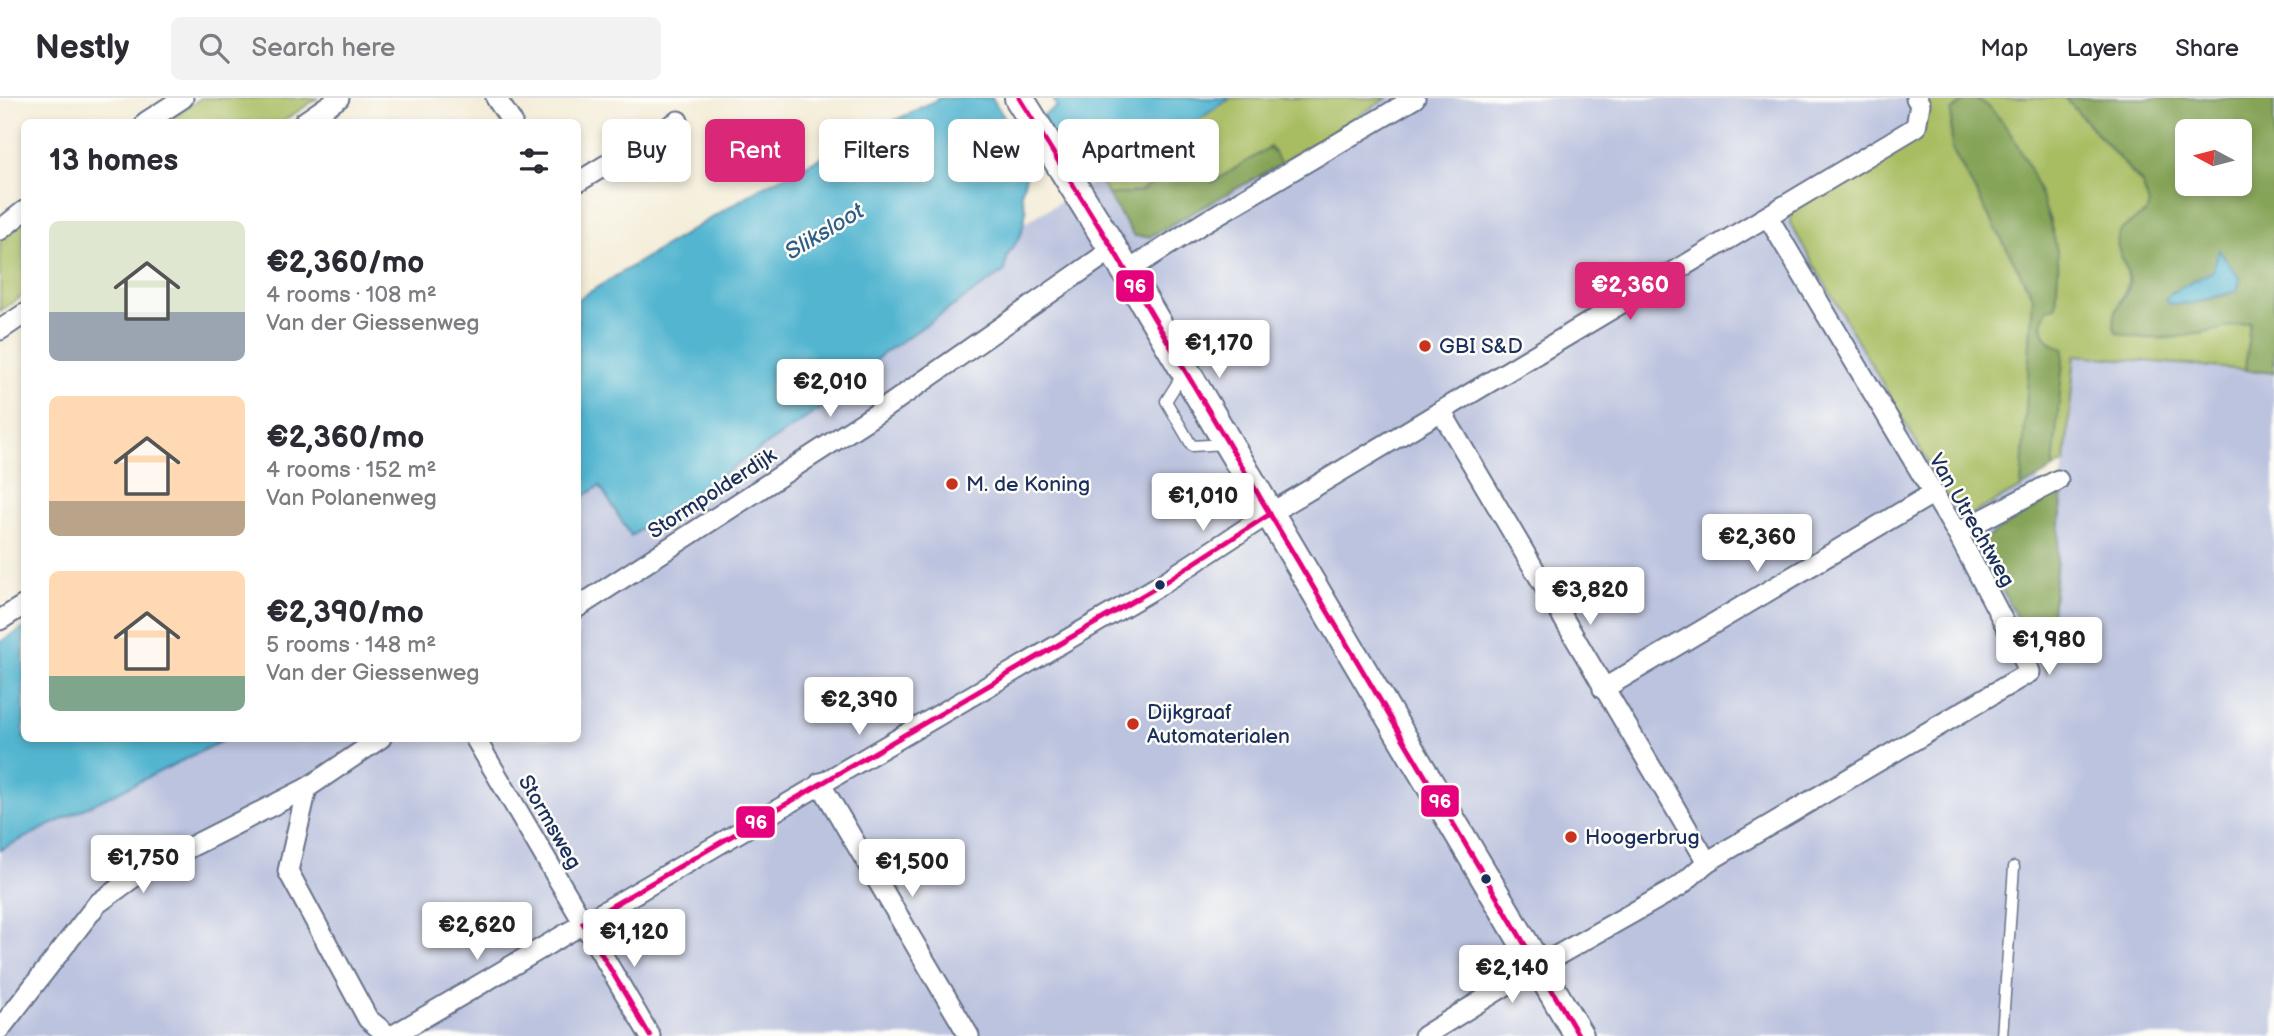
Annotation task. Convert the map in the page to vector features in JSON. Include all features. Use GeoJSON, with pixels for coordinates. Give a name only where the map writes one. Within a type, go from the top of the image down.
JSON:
{"type":"FeatureCollection","features":[{"type":"Feature","properties":{"kind":"street"},"geometry":{"type":"LineString","coordinates":[[151,119],[183,98]]}},
{"type":"Feature","properties":{"kind":"street"},"geometry":{"type":"LineString","coordinates":[[308,119],[339,98]]}},
{"type":"Feature","properties":{"kind":"street"},"geometry":{"type":"LineString","coordinates":[[496,98],[510,119]]}},
{"type":"Feature","properties":{"kind":"street"},"geometry":{"type":"LineString","coordinates":[[1019,98],[1120,261],[1579,1036]]}},
{"type":"Feature","properties":{"kind":"street","name":"Stormpolderdijk"},"geometry":{"type":"LineString","coordinates":[[581,605],[879,412],[1120,261],[1203,223],[1415,98]]}},
{"type":"Feature","properties":{"kind":"street"},"geometry":{"type":"LineString","coordinates":[[307,788],[288,871],[368,1019],[390,1036],[1157,587],[1270,514],[1916,127],[1920,104],[1916,98]]}},
{"type":"Feature","properties":{"kind":"street"},"geometry":{"type":"LineString","coordinates":[[581,180],[602,167]]}},
{"type":"Feature","properties":{"kind":"street"},"geometry":{"type":"LineString","coordinates":[[0,230],[21,213]]}},
{"type":"Feature","properties":{"kind":"street","name":"Van Utrechtweg"},"geometry":{"type":"LineString","coordinates":[[1424,1036],[1680,886],[1707,862],[2030,672],[1957,533],[1768,217]]}},
{"type":"Feature","properties":{"kind":"street"},"geometry":{"type":"LineString","coordinates":[[0,330],[21,315]]}},
{"type":"Feature","properties":{"kind":"street"},"geometry":{"type":"LineString","coordinates":[[1441,411],[1707,862]]}},
{"type":"Feature","properties":{"kind":"street"},"geometry":{"type":"LineString","coordinates":[[1957,533],[2058,480]]}},
{"type":"Feature","properties":{"kind":"street"},"geometry":{"type":"LineString","coordinates":[[1603,689],[1932,494]]}},
{"type":"Feature","properties":{"kind":"street"},"geometry":{"type":"LineString","coordinates":[[0,620],[21,607]]}},
{"type":"Feature","properties":{"kind":"street"},"geometry":{"type":"LineString","coordinates":[[0,1029],[97,904],[141,872],[307,788],[375,742]]}},
{"type":"Feature","properties":{"kind":"street","name":"Stormsweg"},"geometry":{"type":"LineString","coordinates":[[477,742],[650,1036]]}},
{"type":"Feature","properties":{"kind":"street"},"geometry":{"type":"LineString","coordinates":[[820,783],[970,1036]]}},
{"type":"Feature","properties":{"kind":"lane"},"geometry":{"type":"LineString","coordinates":[[2002,1036],[2014,867]]}},
{"type":"Feature","properties":{"kind":"shaded area"},"geometry":{"type":"Polygon","coordinates":[[[1237,98],[1949,98],[2047,300],[2030,663],[2062,477],[2075,355],[2274,373],[2274,1036],[0,1036],[0,838],[166,742],[581,742],[581,438],[773,371],[1094,182],[1219,182],[1219,119],[1201,119],[1237,98]]]}},
{"type":"Feature","properties":{"kind":"green space"},"geometry":{"type":"Polygon","coordinates":[[[201,98],[318,98],[286,119],[170,119],[201,98]]]}},
{"type":"Feature","properties":{"kind":"green space"},"geometry":{"type":"Polygon","coordinates":[[[1229,98],[1387,98],[1281,164],[1270,147],[1219,178],[1219,119],[1198,119],[1229,98]]]}},
{"type":"Feature","properties":{"kind":"green space"},"geometry":{"type":"Polygon","coordinates":[[[1922,98],[1967,98],[1951,112],[1952,149],[2033,296],[2021,488],[1961,520],[1790,223],[1792,211],[1915,138],[1922,98]]]}},
{"type":"Feature","properties":{"kind":"green space"},"geometry":{"type":"Polygon","coordinates":[[[1967,98],[1983,103],[1999,118],[2014,139],[2039,191],[2058,259],[2056,307],[2047,309],[2042,322],[2047,338],[2064,349],[2053,469],[2021,488],[2033,296],[1952,149],[1951,112],[1967,98]]]}},
{"type":"Feature","properties":{"kind":"green space"},"geometry":{"type":"Polygon","coordinates":[[[1978,98],[2065,98],[2142,184],[2149,204],[2147,212],[2134,221],[2121,255],[2128,278],[2120,301],[2201,334],[2250,321],[2245,370],[2075,355],[2065,462],[2053,469],[2056,346],[2044,334],[2042,324],[2047,308],[2056,307],[2058,259],[2049,217],[1978,98]]]}},
{"type":"Feature","properties":{"kind":"green space"},"geometry":{"type":"Polygon","coordinates":[[[2065,98],[2274,98],[2274,373],[2245,370],[2250,322],[2200,334],[2165,338],[2116,332],[2113,319],[2129,286],[2118,238],[2125,226],[2147,212],[2149,204],[2142,183],[2065,98]],[[2213,271],[2171,293],[2170,304],[2192,303],[2229,294],[2213,271]]]}},
{"type":"Feature","properties":{"kind":"green space"},"geometry":{"type":"Polygon","coordinates":[[[1270,147],[1281,164],[1149,237],[1134,236],[1108,195],[1139,192],[1154,182],[1219,182],[1219,178],[1270,147]]]}},
{"type":"Feature","properties":{"kind":"green space"},"geometry":{"type":"Polygon","coordinates":[[[1101,182],[1153,182],[1139,192],[1108,195],[1101,182]]]}},
{"type":"Feature","properties":{"kind":"green space"},"geometry":{"type":"Polygon","coordinates":[[[21,224],[21,297],[0,311],[0,240],[21,224]]]}},
{"type":"Feature","properties":{"kind":"green space"},"geometry":{"type":"Polygon","coordinates":[[[2063,490],[2047,673],[1977,544],[2063,490]]]}},
{"type":"Feature","properties":{"kind":"water","name":"Sliksloot"},"geometry":{"type":"Polygon","coordinates":[[[940,98],[992,98],[1005,119],[948,119],[948,182],[1024,182],[1021,193],[1026,211],[1021,235],[1007,256],[1005,271],[880,356],[839,396],[631,536],[600,486],[581,498],[581,297],[762,187],[772,182],[805,182],[805,166],[819,158],[819,182],[934,182],[934,119],[898,119],[940,98]]]}},
{"type":"Feature","properties":{"kind":"water"},"geometry":{"type":"Polygon","coordinates":[[[1053,98],[1231,98],[1199,119],[1058,119],[1057,145],[1044,153],[1044,119],[1037,119],[1057,107],[1053,98]]]}},
{"type":"Feature","properties":{"kind":"water"},"geometry":{"type":"Polygon","coordinates":[[[2219,250],[2240,279],[2237,291],[2192,303],[2170,304],[2166,300],[2171,293],[2213,271],[2219,250]]]}},
{"type":"Feature","properties":{"kind":"water"},"geometry":{"type":"Polygon","coordinates":[[[21,630],[21,742],[220,742],[0,850],[0,642],[21,630]]]}},
{"type":"Feature","properties":{"kind":"transit line","name":"96"},"geometry":{"type":"LineString","coordinates":[[1019,98],[1113,249],[1579,1036]]}},
{"type":"Feature","properties":{"kind":"transit line","name":"96"},"geometry":{"type":"LineString","coordinates":[[583,923],[1157,587],[1270,514]]}},
{"type":"Feature","properties":{"kind":"transit line","name":"96"},"geometry":{"type":"LineString","coordinates":[[583,923],[650,1036]]}},
{"type":"Feature","properties":{"kind":"place","name":"GBI S&D"},"geometry":{"type":"Point","coordinates":[1425,346]}},
{"type":"Feature","properties":{"kind":"place","name":"M. de Koning"},"geometry":{"type":"Point","coordinates":[952,484]}},
{"type":"Feature","properties":{"kind":"place","name":"Dijkgraaf Automaterialen"},"geometry":{"type":"Point","coordinates":[1133,724]}},
{"type":"Feature","properties":{"kind":"place","name":"Hoogerbrug"},"geometry":{"type":"Point","coordinates":[1571,837]}}]}
